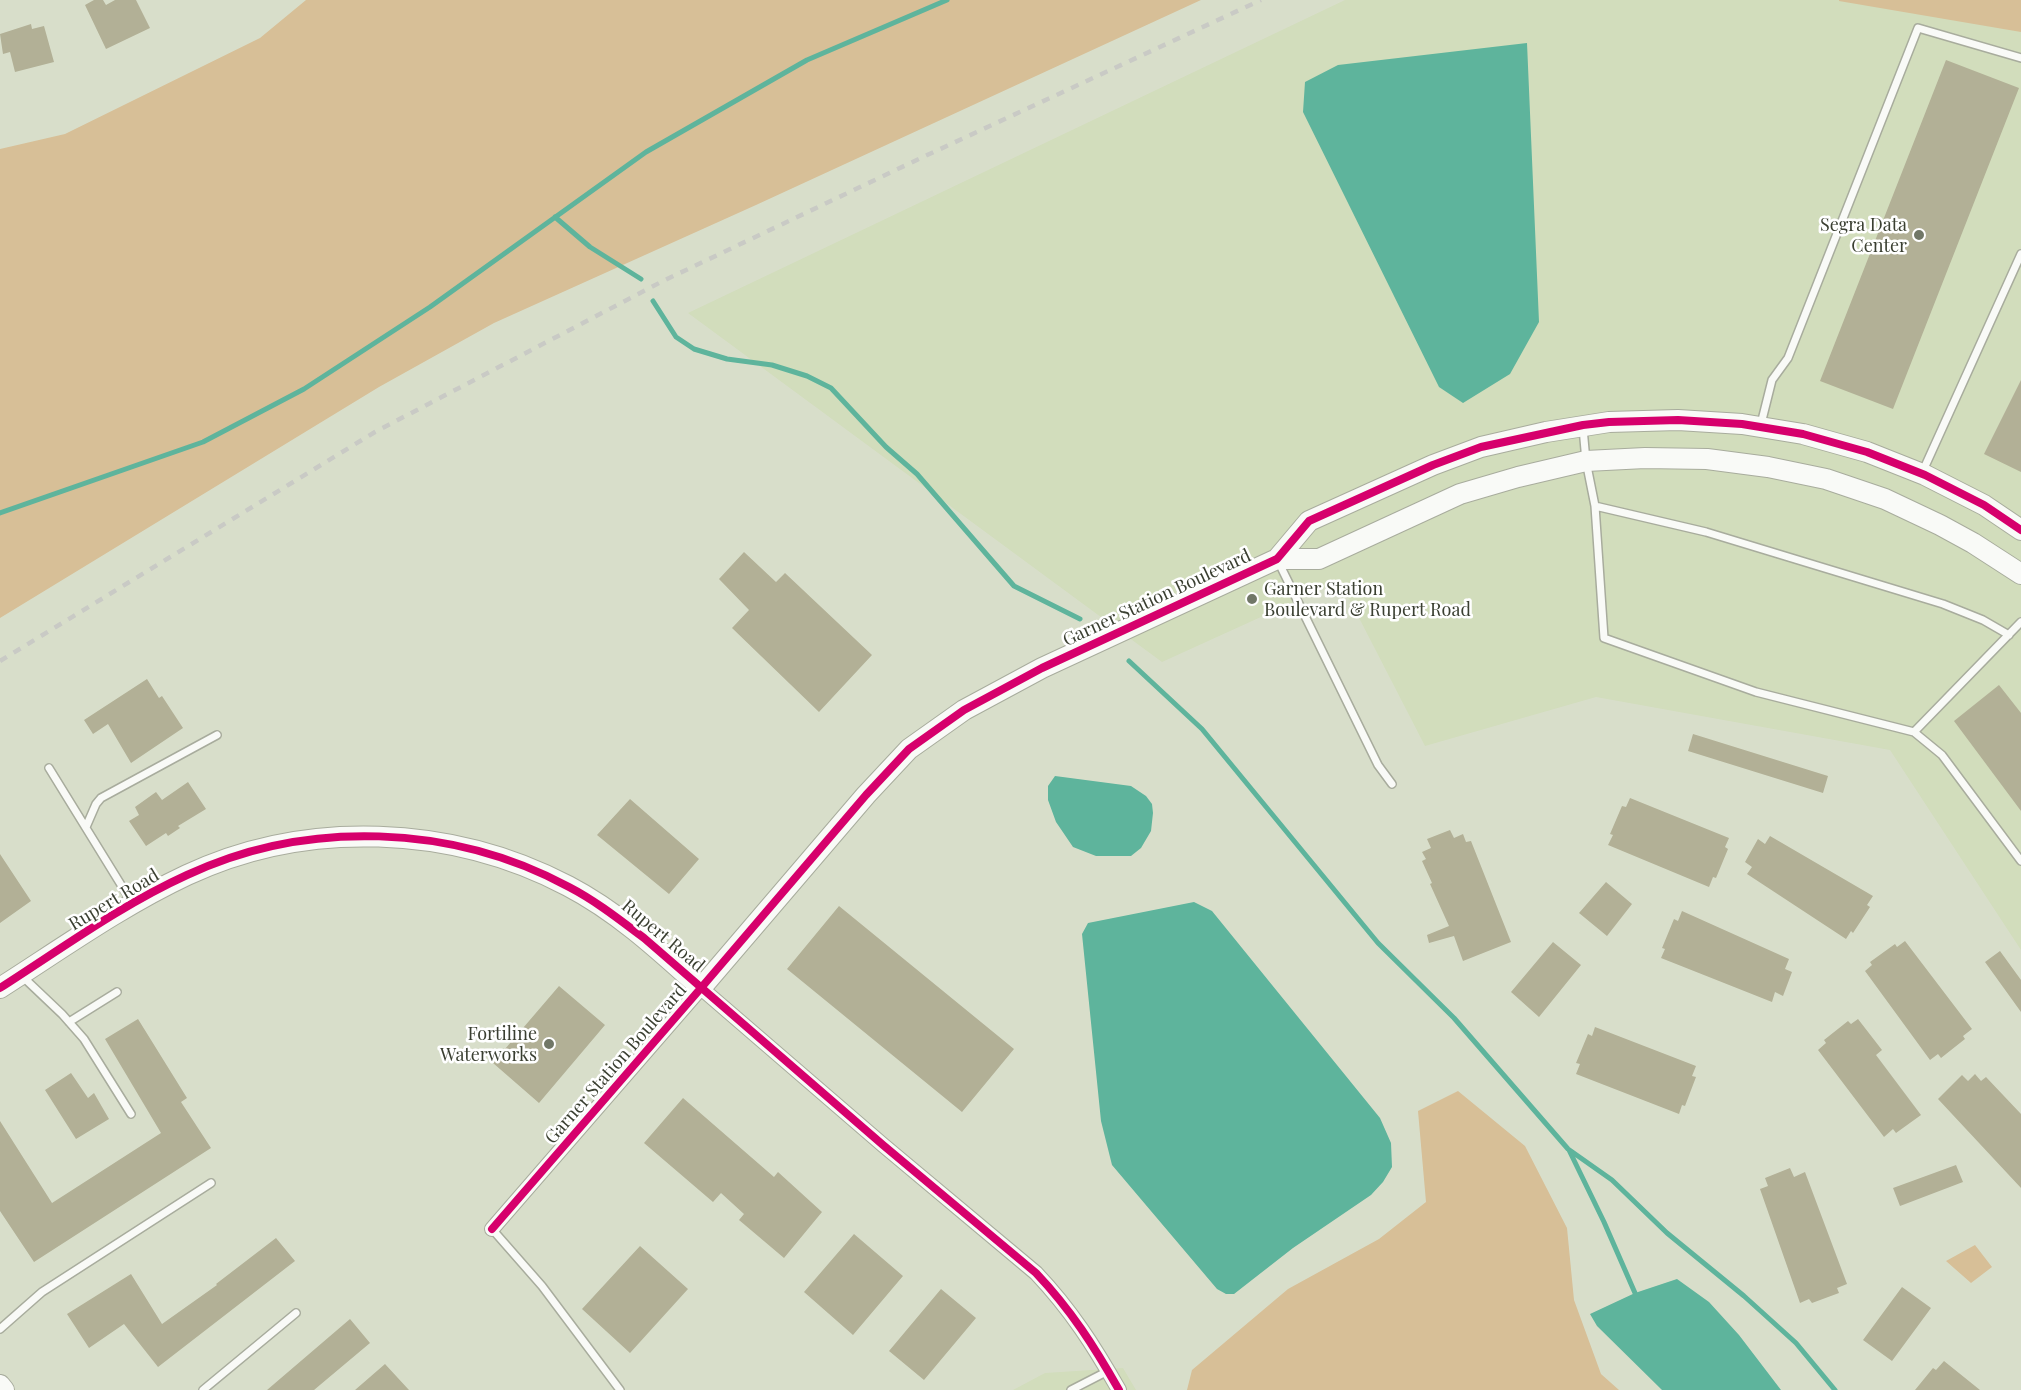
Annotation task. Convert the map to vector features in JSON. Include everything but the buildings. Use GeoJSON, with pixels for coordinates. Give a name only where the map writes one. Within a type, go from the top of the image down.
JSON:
{"type":"FeatureCollection","features":[{"type":"Feature","properties":{"kind":"street","name":"Garner Station Boulevard"},"geometry":{"type":"LineString","coordinates":[[492,1229],[866,795],[909,749],[964,710],[1042,668],[1276,559],[1309,521],[1432,465],[1481,447],[1583,425],[1678,420],[1742,424],[1803,434],[1867,452],[1922,473],[1984,505],[2021,530]]}},
{"type":"Feature","properties":{"kind":"street","name":"Garner Station Boulevard"},"geometry":{"type":"LineString","coordinates":[[1276,559],[1319,559],[1460,494],[1586,461],[1645,458],[1707,459],[1768,466],[1826,479],[1885,499],[1993,554],[2021,574]]}},
{"type":"Feature","properties":{"kind":"street","name":"Rupert Road"},"geometry":{"type":"LineString","coordinates":[[0,988],[132,904],[187,874],[240,854],[278,845],[341,837],[392,837],[479,851],[516,863],[569,886],[615,916],[1036,1273],[1057,1295],[1086,1333],[1119,1390]]}},
{"type":"Feature","properties":{"kind":"street"},"geometry":{"type":"LineString","coordinates":[[0,1386],[4,1390]]}},
{"type":"Feature","properties":{"kind":"lane"},"geometry":{"type":"LineString","coordinates":[[1760,427],[1772,380],[1788,358],[1918,28],[2021,58]]}},
{"type":"Feature","properties":{"kind":"lane"},"geometry":{"type":"LineString","coordinates":[[1922,473],[2021,254]]}},
{"type":"Feature","properties":{"kind":"lane"},"geometry":{"type":"LineString","coordinates":[[1583,425],[1586,461],[1595,506],[1604,638],[1756,692],[1914,732],[1942,755],[2021,861]]}},
{"type":"Feature","properties":{"kind":"lane"},"geometry":{"type":"LineString","coordinates":[[1595,506],[1706,532],[1943,604],[1983,620],[2008,635]]}},
{"type":"Feature","properties":{"kind":"lane"},"geometry":{"type":"LineString","coordinates":[[1276,559],[1378,765],[1392,784]]}},
{"type":"Feature","properties":{"kind":"lane"},"geometry":{"type":"LineString","coordinates":[[1914,732],[2021,621]]}},
{"type":"Feature","properties":{"kind":"lane"},"geometry":{"type":"LineString","coordinates":[[86,827],[101,798],[218,735]]}},
{"type":"Feature","properties":{"kind":"lane"},"geometry":{"type":"LineString","coordinates":[[49,768],[132,904]]}},
{"type":"Feature","properties":{"kind":"lane"},"geometry":{"type":"LineString","coordinates":[[21,974],[84,1039],[130,1114]]}},
{"type":"Feature","properties":{"kind":"lane"},"geometry":{"type":"LineString","coordinates":[[69,1022],[117,992]]}},
{"type":"Feature","properties":{"kind":"lane"},"geometry":{"type":"LineString","coordinates":[[0,1329],[42,1292],[211,1183]]}},
{"type":"Feature","properties":{"kind":"lane"},"geometry":{"type":"LineString","coordinates":[[492,1229],[542,1286],[620,1390]]}},
{"type":"Feature","properties":{"kind":"lane"},"geometry":{"type":"LineString","coordinates":[[203,1390],[296,1313]]}},
{"type":"Feature","properties":{"kind":"lane"},"geometry":{"type":"LineString","coordinates":[[1071,1390],[1108,1371]]}},
{"type":"Feature","properties":{"kind":"shaded area"},"geometry":{"type":"Polygon","coordinates":[[[306,0],[1201,0],[494,323],[379,387],[0,618],[0,149],[65,134],[260,38],[306,0]]]}},
{"type":"Feature","properties":{"kind":"shaded area"},"geometry":{"type":"Polygon","coordinates":[[[1345,0],[2021,0],[2021,950],[1890,750],[1596,697],[1425,746],[1340,581],[1162,662],[688,313],[1345,0]]]}},
{"type":"Feature","properties":{"kind":"shaded area"},"geometry":{"type":"Polygon","coordinates":[[[2021,0],[2021,32],[1839,1],[2021,0]]]}},
{"type":"Feature","properties":{"kind":"shaded area"},"geometry":{"type":"Polygon","coordinates":[[[1458,1091],[1525,1146],[1567,1228],[1574,1300],[1601,1374],[1619,1390],[1187,1390],[1192,1370],[1288,1289],[1379,1239],[1426,1202],[1418,1111],[1458,1091]]]}},
{"type":"Feature","properties":{"kind":"shaded area"},"geometry":{"type":"Polygon","coordinates":[[[1975,1245],[1992,1267],[1971,1283],[1946,1261],[1975,1245]]]}},
{"type":"Feature","properties":{"kind":"shaded area"},"geometry":{"type":"Polygon","coordinates":[[[1123,1368],[1136,1390],[1013,1390],[1045,1373],[1123,1368]]]}},
{"type":"Feature","properties":{"kind":"water"},"geometry":{"type":"Polygon","coordinates":[[[1527,43],[1539,322],[1510,374],[1463,403],[1439,387],[1303,112],[1305,82],[1338,65],[1527,43]]]}},
{"type":"Feature","properties":{"kind":"water"},"geometry":{"type":"Polygon","coordinates":[[[1055,776],[1131,786],[1146,796],[1152,804],[1153,813],[1151,831],[1141,848],[1131,856],[1096,856],[1073,847],[1056,822],[1048,800],[1048,786],[1055,776]]]}},
{"type":"Feature","properties":{"kind":"water"},"geometry":{"type":"Polygon","coordinates":[[[1194,902],[1212,911],[1380,1118],[1391,1143],[1392,1167],[1383,1182],[1371,1195],[1293,1248],[1234,1294],[1226,1294],[1217,1289],[1112,1165],[1101,1121],[1082,934],[1088,923],[1194,902]]]}},
{"type":"Feature","properties":{"kind":"water"},"geometry":{"type":"Polygon","coordinates":[[[1677,1279],[1709,1302],[1739,1335],[1781,1390],[1662,1390],[1597,1326],[1590,1314],[1635,1293],[1677,1279]]]}},
{"type":"Feature","properties":{"kind":"waterway"},"geometry":{"type":"LineString","coordinates":[[0,513],[203,442],[304,389],[430,307],[646,152],[807,60],[947,0]]}},
{"type":"Feature","properties":{"kind":"waterway"},"geometry":{"type":"LineString","coordinates":[[555,217],[590,247],[641,279]]}},
{"type":"Feature","properties":{"kind":"waterway"},"geometry":{"type":"LineString","coordinates":[[653,301],[676,337],[694,349],[727,359],[772,365],[807,376],[831,388],[886,447],[917,474],[1014,586],[1080,619]]}},
{"type":"Feature","properties":{"kind":"waterway"},"geometry":{"type":"LineString","coordinates":[[1129,661],[1202,729],[1378,943],[1454,1018],[1568,1149],[1612,1180],[1667,1233],[1744,1296],[1796,1343],[1835,1390]]}},
{"type":"Feature","properties":{"kind":"waterway"},"geometry":{"type":"LineString","coordinates":[[1569,1150],[1635,1293]]}},
{"type":"Feature","properties":{"kind":"railway"},"geometry":{"type":"LineString","coordinates":[[0,661],[375,432],[663,281],[1261,0]]}},
{"type":"Feature","properties":{"kind":"cycle path"},"geometry":{"type":"LineString","coordinates":[[492,1229],[866,795],[909,749],[964,710],[1042,668],[1277,559],[1309,521],[1433,465],[1481,447],[1583,425],[1678,420],[1742,424],[1803,434],[1867,452],[1925,475],[1984,505],[2021,530]]}},
{"type":"Feature","properties":{"kind":"cycle path"},"geometry":{"type":"LineString","coordinates":[[0,988],[92,928],[163,887],[233,857],[281,844],[330,838],[379,836],[429,841],[477,851],[524,866],[579,892],[644,938],[883,1145],[1036,1273],[1081,1329],[1119,1390]]}},
{"type":"Feature","properties":{"kind":"place","name":"Segra Data Center"},"geometry":{"type":"Point","coordinates":[1919,235]}},
{"type":"Feature","properties":{"kind":"place","name":"Garner Station Boulevard & Rupert Road"},"geometry":{"type":"Point","coordinates":[1252,599]}},
{"type":"Feature","properties":{"kind":"place","name":"Fortiline Waterworks"},"geometry":{"type":"Point","coordinates":[549,1044]}}]}
